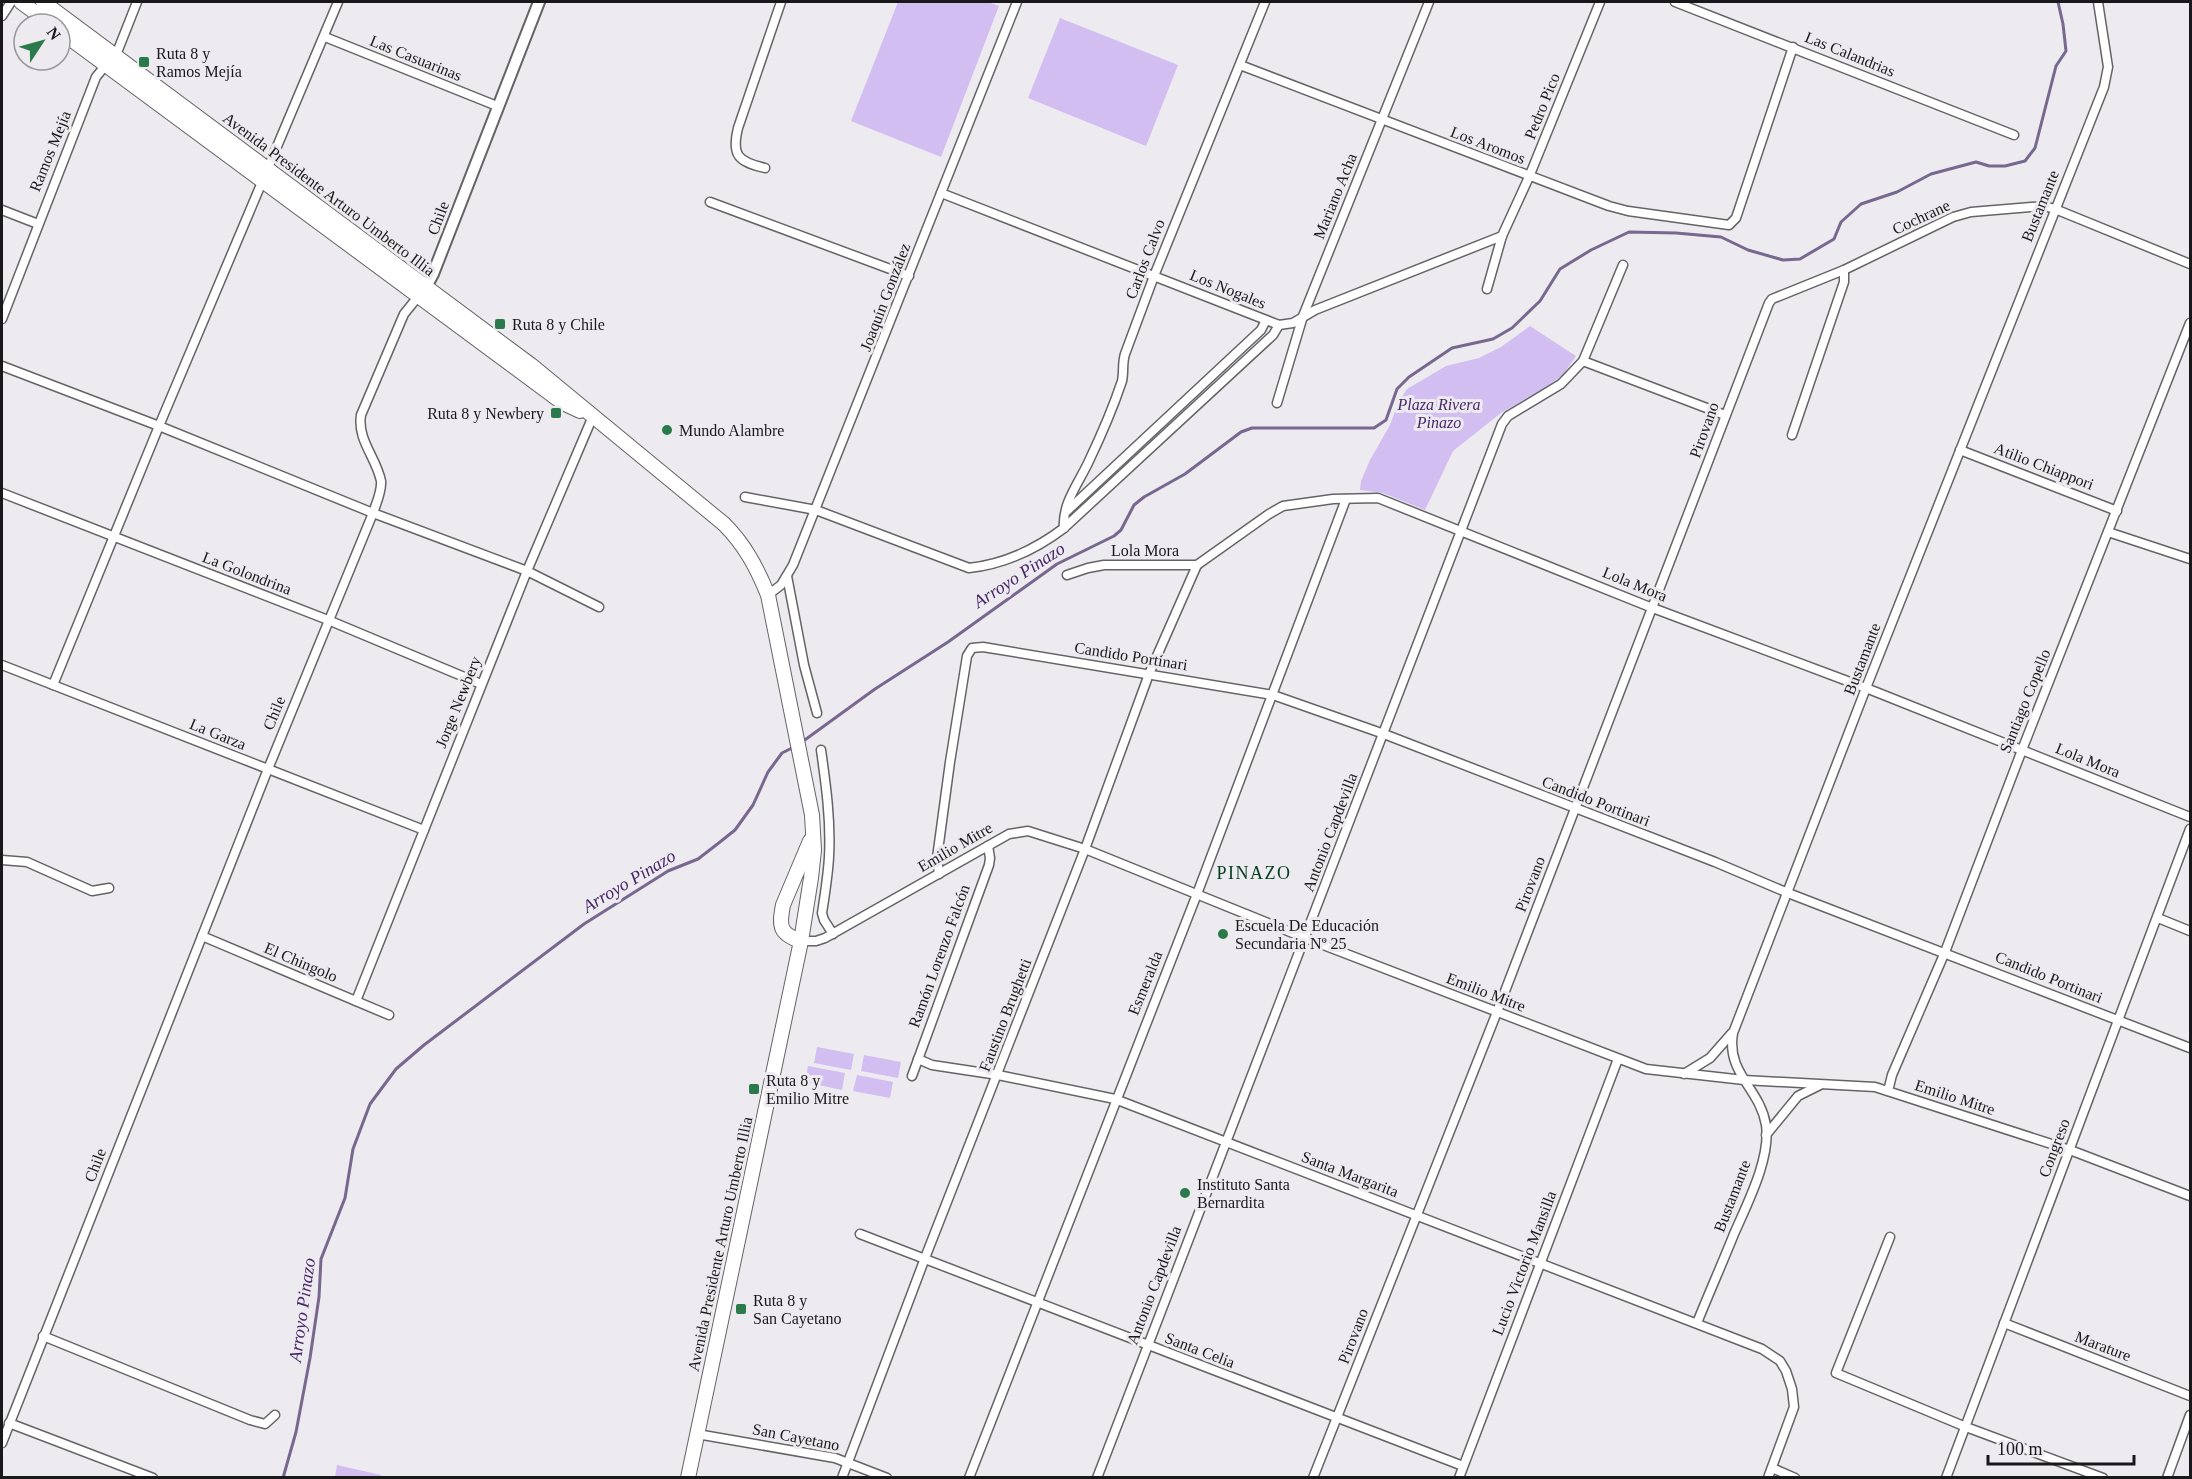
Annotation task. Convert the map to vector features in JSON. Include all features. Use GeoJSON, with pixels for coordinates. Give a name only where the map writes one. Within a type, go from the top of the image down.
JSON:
{"type":"FeatureCollection","features":[{"type":"Feature","properties":{"kind":"main road"},"geometry":{"type":"LineString","coordinates":[[21,2],[35,12]]}},
{"type":"Feature","properties":{"kind":"main road","name":"Avenida Presidente Arturo Umberto Illia"},"geometry":{"type":"LineString","coordinates":[[43,2],[110,60],[423,291],[531,364],[702,505],[737,537],[753,561],[768,596],[802,757],[813,832],[811,878],[801,941],[688,1478]]}},
{"type":"Feature","properties":{"kind":"main road","name":"Avenida Presidente Arturo Umberto Illia"},"geometry":{"type":"LineString","coordinates":[[72,38],[110,60]]}},
{"type":"Feature","properties":{"kind":"main road"},"geometry":{"type":"LineString","coordinates":[[801,941],[790,938],[784,933],[780,924],[783,905],[813,832]]}},
{"type":"Feature","properties":{"kind":"street"},"geometry":{"type":"LineString","coordinates":[[2,16],[11,2]]}},
{"type":"Feature","properties":{"kind":"street","name":"Ramos Mejía"},"geometry":{"type":"LineString","coordinates":[[2,319],[96,77],[120,47],[137,2]]}},
{"type":"Feature","properties":{"kind":"street"},"geometry":{"type":"LineString","coordinates":[[53,685],[159,426],[338,2]]}},
{"type":"Feature","properties":{"kind":"street","name":"Chile"},"geometry":{"type":"LineString","coordinates":[[2,1438],[268,769],[373,513],[381,483],[361,435],[359,426],[361,415],[404,314],[423,291],[433,274],[539,2]]}},
{"type":"Feature","properties":{"kind":"street"},"geometry":{"type":"LineString","coordinates":[[765,168],[742,160],[734,147],[738,128],[781,2]]}},
{"type":"Feature","properties":{"kind":"street","name":"Joaquín González"},"geometry":{"type":"LineString","coordinates":[[768,596],[787,576],[816,510],[1017,2]]}},
{"type":"Feature","properties":{"kind":"street","name":"Carlos Calvo"},"geometry":{"type":"LineString","coordinates":[[1064,528],[1065,513],[1075,485],[1087,464],[1122,380],[1122,363],[1154,276],[1265,2]]}},
{"type":"Feature","properties":{"kind":"street","name":"Mariano Acha"},"geometry":{"type":"LineString","coordinates":[[1276,404],[1303,316],[1429,2]]}},
{"type":"Feature","properties":{"kind":"street","name":"Pedro Pico"},"geometry":{"type":"LineString","coordinates":[[1487,289],[1502,236],[1529,177],[1600,2]]}},
{"type":"Feature","properties":{"kind":"street","name":"Las Calandrias"},"geometry":{"type":"LineString","coordinates":[[1675,2],[2014,135]]}},
{"type":"Feature","properties":{"kind":"street","name":"Bustamante"},"geometry":{"type":"LineString","coordinates":[[1697,1323],[1759,1176],[1767,1135],[1763,1113],[1737,1069],[1730,1048],[1732,1033],[2106,78],[2107,50],[2098,2]]}},
{"type":"Feature","properties":{"kind":"street","name":"Las Casuarinas"},"geometry":{"type":"LineString","coordinates":[[325,37],[497,106]]}},
{"type":"Feature","properties":{"kind":"street","name":"Los Aromos"},"geometry":{"type":"LineString","coordinates":[[1240,65],[1609,206],[1628,211],[1729,225],[1736,219],[1793,47]]}},
{"type":"Feature","properties":{"kind":"street","name":"Los Nogales"},"geometry":{"type":"LineString","coordinates":[[941,193],[1279,325],[1293,323],[1315,310],[1502,236]]}},
{"type":"Feature","properties":{"kind":"street"},"geometry":{"type":"LineString","coordinates":[[710,202],[909,276]]}},
{"type":"Feature","properties":{"kind":"street","name":"Cochrane"},"geometry":{"type":"LineString","coordinates":[[1772,300],[1844,270],[1953,217],[2044,206],[2190,264]]}},
{"type":"Feature","properties":{"kind":"street"},"geometry":{"type":"LineString","coordinates":[[2,210],[38,224]]}},
{"type":"Feature","properties":{"kind":"street","name":"Antonio Capdevilla"},"geometry":{"type":"LineString","coordinates":[[1097,1478],[1502,424],[1508,416],[1561,384],[1583,361],[1623,265]]}},
{"type":"Feature","properties":{"kind":"street"},"geometry":{"type":"LineString","coordinates":[[1792,435],[1844,282],[1844,270]]}},
{"type":"Feature","properties":{"kind":"street","name":"Pirovano"},"geometry":{"type":"LineString","coordinates":[[1313,1478],[1497,1012],[1650,607],[1772,300]]}},
{"type":"Feature","properties":{"kind":"street"},"geometry":{"type":"LineString","coordinates":[[1065,513],[1261,330],[1266,320]]}},
{"type":"Feature","properties":{"kind":"street","name":"Santiago Copello"},"geometry":{"type":"LineString","coordinates":[[1888,1090],[1892,1075],[1945,952],[2190,323]]}},
{"type":"Feature","properties":{"kind":"street"},"geometry":{"type":"LineString","coordinates":[[745,497],[816,510],[969,568],[989,566],[1029,552],[1064,528],[1273,335],[1279,325]]}},
{"type":"Feature","properties":{"kind":"street"},"geometry":{"type":"LineString","coordinates":[[1583,361],[1725,415]]}},
{"type":"Feature","properties":{"kind":"street"},"geometry":{"type":"LineString","coordinates":[[2,366],[527,572],[599,607]]}},
{"type":"Feature","properties":{"kind":"street","name":"Jorge Newbery"},"geometry":{"type":"LineString","coordinates":[[356,1001],[527,572],[593,416]]}},
{"type":"Feature","properties":{"kind":"street","name":"Atilio Chiappori"},"geometry":{"type":"LineString","coordinates":[[1960,450],[2117,511]]}},
{"type":"Feature","properties":{"kind":"street","name":"La Golondrina"},"geometry":{"type":"LineString","coordinates":[[2,493],[328,620],[482,684]]}},
{"type":"Feature","properties":{"kind":"street","name":"Lola Mora"},"geometry":{"type":"LineString","coordinates":[[1067,575],[1104,565],[1197,565],[1283,506],[1378,498],[1650,607],[1866,688],[2190,817]]}},
{"type":"Feature","properties":{"kind":"street","name":"Esmeralda"},"geometry":{"type":"LineString","coordinates":[[969,1478],[1197,894],[1346,499]]}},
{"type":"Feature","properties":{"kind":"street"},"geometry":{"type":"LineString","coordinates":[[2108,532],[2190,559]]}},
{"type":"Feature","properties":{"kind":"street","name":"Faustino Brughetti"},"geometry":{"type":"LineString","coordinates":[[842,1478],[1085,849],[1149,674],[1197,565]]}},
{"type":"Feature","properties":{"kind":"street"},"geometry":{"type":"LineString","coordinates":[[787,576],[804,665],[817,713]]}},
{"type":"Feature","properties":{"kind":"street","name":"Candido Portinari"},"geometry":{"type":"LineString","coordinates":[[972,648],[983,647],[1273,695],[1384,734],[2190,1048]]}},
{"type":"Feature","properties":{"kind":"street","name":"Ramón Lorenzo Falcón"},"geometry":{"type":"LineString","coordinates":[[939,874],[937,858],[950,762],[967,656],[972,648]]}},
{"type":"Feature","properties":{"kind":"street","name":"La Garza"},"geometry":{"type":"LineString","coordinates":[[2,665],[424,831]]}},
{"type":"Feature","properties":{"kind":"street"},"geometry":{"type":"LineString","coordinates":[[820,750],[828,796],[829,833],[829,858],[822,913],[833,934]]}},
{"type":"Feature","properties":{"kind":"street","name":"Congreso"},"geometry":{"type":"LineString","coordinates":[[1946,1478],[2190,829]]}},
{"type":"Feature","properties":{"kind":"street","name":"Emilio Mitre"},"geometry":{"type":"LineString","coordinates":[[801,941],[816,941],[833,934],[1009,834],[1028,831],[1085,849],[1305,938],[1646,1069],[1744,1080],[1875,1087],[1888,1090],[2070,1150],[2190,1196]]}},
{"type":"Feature","properties":{"kind":"street","name":"Ramón Lorenzo Falcón"},"geometry":{"type":"LineString","coordinates":[[912,1076],[989,865],[988,846]]}},
{"type":"Feature","properties":{"kind":"street"},"geometry":{"type":"LineString","coordinates":[[2,860],[27,862],[92,891],[109,888]]}},
{"type":"Feature","properties":{"kind":"street"},"geometry":{"type":"LineString","coordinates":[[2158,918],[2190,930]]}},
{"type":"Feature","properties":{"kind":"street","name":"El Chingolo"},"geometry":{"type":"LineString","coordinates":[[202,936],[388,1015]]}},
{"type":"Feature","properties":{"kind":"street"},"geometry":{"type":"LineString","coordinates":[[1684,1074],[1710,1058],[1732,1033]]}},
{"type":"Feature","properties":{"kind":"street","name":"Santa Margarita"},"geometry":{"type":"LineString","coordinates":[[918,1059],[932,1065],[998,1075],[1116,1099],[1762,1349],[1780,1361],[1786,1371],[1792,1389],[1794,1407],[1772,1468]]}},
{"type":"Feature","properties":{"kind":"street","name":"Lucio Victorio Mansilla"},"geometry":{"type":"LineString","coordinates":[[1459,1478],[1618,1059]]}},
{"type":"Feature","properties":{"kind":"street"},"geometry":{"type":"LineString","coordinates":[[1767,1135],[1794,1101],[1820,1084]]}},
{"type":"Feature","properties":{"kind":"street","name":"Santa Celia"},"geometry":{"type":"LineString","coordinates":[[860,1234],[1463,1466]]}},
{"type":"Feature","properties":{"kind":"street"},"geometry":{"type":"LineString","coordinates":[[1890,1237],[1836,1374],[1966,1427],[2103,1478]]}},
{"type":"Feature","properties":{"kind":"street","name":"Marature"},"geometry":{"type":"LineString","coordinates":[[2004,1323],[2190,1396]]}},
{"type":"Feature","properties":{"kind":"street"},"geometry":{"type":"LineString","coordinates":[[43,1336],[250,1419],[265,1424],[275,1415]]}},
{"type":"Feature","properties":{"kind":"street"},"geometry":{"type":"LineString","coordinates":[[2168,1478],[2190,1415]]}},
{"type":"Feature","properties":{"kind":"street"},"geometry":{"type":"LineString","coordinates":[[9,1423],[153,1478]]}},
{"type":"Feature","properties":{"kind":"street","name":"San Cayetano"},"geometry":{"type":"LineString","coordinates":[[697,1434],[834,1458],[887,1478]]}},
{"type":"Feature","properties":{"kind":"street"},"geometry":{"type":"LineString","coordinates":[[1768,1478],[1772,1468],[1795,1478]]}},
{"type":"Feature","properties":{"kind":"green space"},"geometry":{"type":"Polygon","coordinates":[[[898,2],[988,2],[999,6],[941,157],[851,121],[898,2]]]}},
{"type":"Feature","properties":{"kind":"green space"},"geometry":{"type":"Polygon","coordinates":[[[1060,18],[1178,65],[1146,146],[1028,98],[1060,18]]]}},
{"type":"Feature","properties":{"kind":"green space","name":"Plaza Rivera Pinazo"},"geometry":{"type":"Polygon","coordinates":[[[1530,326],[1576,356],[1563,375],[1501,413],[1453,451],[1425,510],[1383,493],[1360,490],[1361,481],[1370,460],[1407,389],[1446,366],[1479,358],[1501,347],[1530,326]]]}},
{"type":"Feature","properties":{"kind":"green space"},"geometry":{"type":"Polygon","coordinates":[[[817,1047],[854,1054],[851,1070],[814,1063],[817,1047]]]}},
{"type":"Feature","properties":{"kind":"green space"},"geometry":{"type":"Polygon","coordinates":[[[864,1055],[901,1062],[898,1078],[861,1071],[864,1055]]]}},
{"type":"Feature","properties":{"kind":"green space"},"geometry":{"type":"Polygon","coordinates":[[[808,1066],[845,1073],[842,1090],[805,1082],[808,1066]]]}},
{"type":"Feature","properties":{"kind":"green space"},"geometry":{"type":"Polygon","coordinates":[[[857,1075],[893,1082],[890,1098],[853,1091],[857,1075]]]}},
{"type":"Feature","properties":{"kind":"green space"},"geometry":{"type":"Polygon","coordinates":[[[337,1465],[381,1475],[380,1477],[335,1477],[337,1465]]]}},
{"type":"Feature","properties":{"kind":"waterway","name":"Arroyo Pinazo"},"geometry":{"type":"LineString","coordinates":[[802,742],[1057,564],[1114,536],[1121,530],[1134,505],[1185,474],[1241,432],[1252,428],[1374,428],[1386,420],[1397,389],[1409,377],[1452,348],[1493,339],[1512,328],[1540,301],[1560,269],[1591,250],[1629,232],[1676,233],[1721,237],[1748,250],[1783,260],[1800,259],[1834,239],[1841,222],[1861,204],[1897,192],[1931,174],[1976,162],[1989,166],[2005,166],[2025,161],[2035,148],[2056,66],[2066,51],[2058,2]]}},
{"type":"Feature","properties":{"kind":"waterway","name":"Arroyo Pinazo"},"geometry":{"type":"LineString","coordinates":[[283,1478],[296,1432],[310,1358],[319,1297],[321,1259],[345,1198],[353,1149],[370,1104],[396,1069],[424,1045],[584,924],[668,871],[698,859],[735,830],[753,805],[768,772],[782,753],[794,747]]}},
{"type":"Feature","properties":{"kind":"place","name":"Ruta 8 y Ramos Mejía"},"geometry":{"type":"Point","coordinates":[144,62]}},
{"type":"Feature","properties":{"kind":"place","name":"Ruta 8 y Chile"},"geometry":{"type":"Point","coordinates":[500,324]}},
{"type":"Feature","properties":{"kind":"place","name":"Ruta 8 y Newbery"},"geometry":{"type":"Point","coordinates":[556,413]}},
{"type":"Feature","properties":{"kind":"place","name":"Mundo Alambre"},"geometry":{"type":"Point","coordinates":[667,430]}},
{"type":"Feature","properties":{"kind":"place","name":"Escuela De Educación Secundaria Nº 25"},"geometry":{"type":"Point","coordinates":[1223,934]}},
{"type":"Feature","properties":{"kind":"place","name":"Ruta 8 y Emilio Mitre"},"geometry":{"type":"Point","coordinates":[754,1089]}},
{"type":"Feature","properties":{"kind":"place","name":"Instituto Santa Bernardita"},"geometry":{"type":"Point","coordinates":[1185,1193]}},
{"type":"Feature","properties":{"kind":"place","name":"Ruta 8 y San Cayetano"},"geometry":{"type":"Point","coordinates":[741,1309]}},
{"type":"Feature","properties":{"kind":"district","name":"PINAZO"},"geometry":{"type":"Point","coordinates":[1254,873]}}]}
